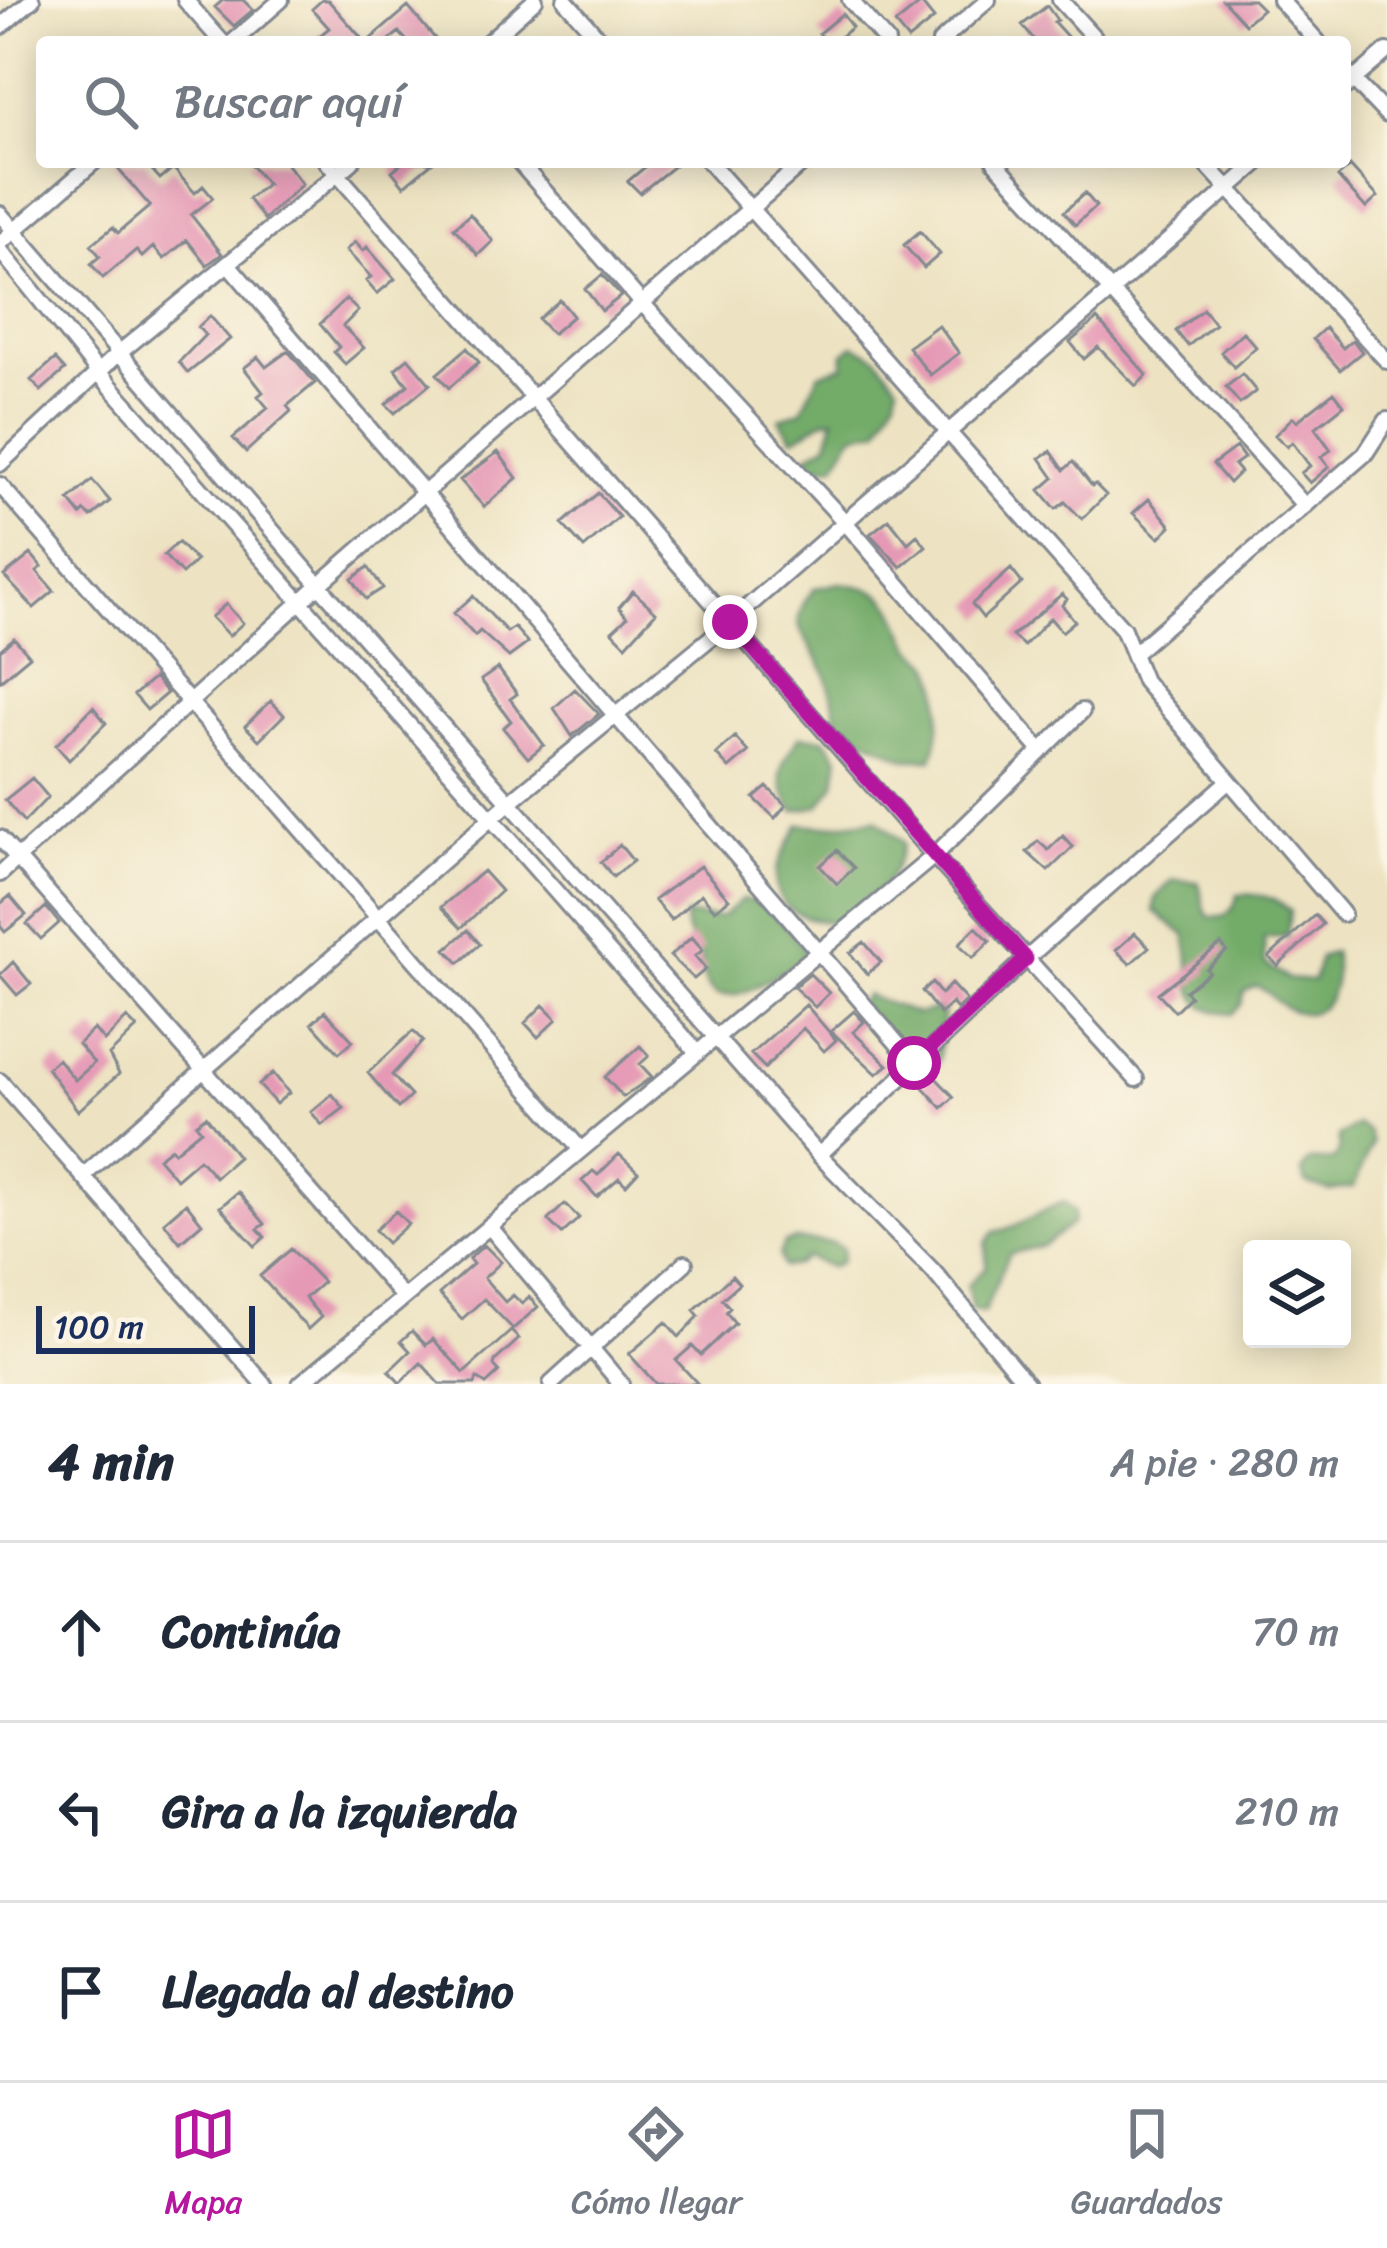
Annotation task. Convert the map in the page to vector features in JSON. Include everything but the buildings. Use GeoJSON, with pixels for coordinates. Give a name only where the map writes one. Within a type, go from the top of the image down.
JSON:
{"type":"FeatureCollection","features":[{"type":"Feature","properties":{"kind":"street"},"geometry":{"type":"LineString","coordinates":[[0,27],[32,0]]}},
{"type":"Feature","properties":{"kind":"street"},"geometry":{"type":"LineString","coordinates":[[185,0],[217,36]]}},
{"type":"Feature","properties":{"kind":"street"},"geometry":{"type":"LineString","coordinates":[[240,36],[281,0]]}},
{"type":"Feature","properties":{"kind":"street"},"geometry":{"type":"LineString","coordinates":[[495,36],[535,0]]}},
{"type":"Feature","properties":{"kind":"street"},"geometry":{"type":"LineString","coordinates":[[565,0],[597,36]]}},
{"type":"Feature","properties":{"kind":"street"},"geometry":{"type":"LineString","coordinates":[[850,0],[882,36]]}},
{"type":"Feature","properties":{"kind":"street"},"geometry":{"type":"LineString","coordinates":[[947,36],[988,0]]}},
{"type":"Feature","properties":{"kind":"street"},"geometry":{"type":"LineString","coordinates":[[1060,0],[1093,36]]}},
{"type":"Feature","properties":{"kind":"street"},"geometry":{"type":"LineString","coordinates":[[1280,0],[1313,36]]}},
{"type":"Feature","properties":{"kind":"street"},"geometry":{"type":"LineString","coordinates":[[1351,78],[1387,51]]}},
{"type":"Feature","properties":{"kind":"street"},"geometry":{"type":"LineString","coordinates":[[1351,83],[1387,116]]}},
{"type":"Feature","properties":{"kind":"street"},"geometry":{"type":"LineString","coordinates":[[87,168],[0,247],[98,372],[697,1052]]}},
{"type":"Feature","properties":{"kind":"street"},"geometry":{"type":"LineString","coordinates":[[0,464],[119,353],[228,264],[332,168],[934,856],[1136,1079]]}},
{"type":"Feature","properties":{"kind":"street"},"geometry":{"type":"LineString","coordinates":[[524,168],[845,522],[1041,751]]}},
{"type":"Feature","properties":{"kind":"street"},"geometry":{"type":"LineString","coordinates":[[714,168],[1123,628],[1144,681],[1343,914]]}},
{"type":"Feature","properties":{"kind":"street"},"geometry":{"type":"LineString","coordinates":[[0,874],[319,585],[797,168]]}},
{"type":"Feature","properties":{"kind":"street"},"geometry":{"type":"LineString","coordinates":[[1000,168],[1304,506]]}},
{"type":"Feature","properties":{"kind":"street"},"geometry":{"type":"LineString","coordinates":[[1209,168],[1387,361]]}},
{"type":"Feature","properties":{"kind":"street"},"geometry":{"type":"LineString","coordinates":[[83,1176],[377,917],[730,622],[1252,168]]}},
{"type":"Feature","properties":{"kind":"street"},"geometry":{"type":"LineString","coordinates":[[0,214],[818,1155],[933,1271],[1027,1384]]}},
{"type":"Feature","properties":{"kind":"street"},"geometry":{"type":"LineString","coordinates":[[228,264],[914,1063]]}},
{"type":"Feature","properties":{"kind":"street"},"geometry":{"type":"LineString","coordinates":[[1133,654],[1364,454],[1387,421]]}},
{"type":"Feature","properties":{"kind":"street"},"geometry":{"type":"LineString","coordinates":[[0,485],[581,1150]]}},
{"type":"Feature","properties":{"kind":"street"},"geometry":{"type":"LineString","coordinates":[[300,1384],[934,856],[1082,711]]}},
{"type":"Feature","properties":{"kind":"street"},"geometry":{"type":"LineString","coordinates":[[818,1155],[1026,959],[1229,781]]}},
{"type":"Feature","properties":{"kind":"street"},"geometry":{"type":"LineString","coordinates":[[0,838],[403,1297]]}},
{"type":"Feature","properties":{"kind":"street"},"geometry":{"type":"LineString","coordinates":[[0,1081],[264,1384]]}},
{"type":"Feature","properties":{"kind":"street"},"geometry":{"type":"LineString","coordinates":[[489,1226],[621,1384]]}},
{"type":"Feature","properties":{"kind":"street"},"geometry":{"type":"LineString","coordinates":[[551,1384],[685,1263]]}},
{"type":"Feature","properties":{"kind":"green space"},"geometry":{"type":"Polygon","coordinates":[[[854,345],[877,357],[898,384],[896,397],[879,429],[854,434],[835,465],[811,467],[806,456],[828,443],[834,418],[793,438],[779,419],[802,410],[819,374],[843,366],[844,353],[854,345]]]}},
{"type":"Feature","properties":{"kind":"green space"},"geometry":{"type":"Polygon","coordinates":[[[840,583],[882,595],[912,646],[932,666],[940,712],[932,759],[906,759],[839,726],[824,670],[799,621],[815,588],[840,583]]]}},
{"type":"Feature","properties":{"kind":"green space"},"geometry":{"type":"Polygon","coordinates":[[[800,736],[824,738],[839,758],[835,784],[819,806],[794,811],[781,772],[800,736]]]}},
{"type":"Feature","properties":{"kind":"green space"},"geometry":{"type":"Polygon","coordinates":[[[876,819],[904,843],[889,879],[874,898],[842,923],[805,917],[785,904],[776,883],[777,869],[800,824],[876,819]]]}},
{"type":"Feature","properties":{"kind":"green space"},"geometry":{"type":"Polygon","coordinates":[[[1173,880],[1198,882],[1209,917],[1223,917],[1238,895],[1266,897],[1284,906],[1290,911],[1287,936],[1264,938],[1265,963],[1288,979],[1313,981],[1320,957],[1333,952],[1335,976],[1328,999],[1312,1012],[1300,1013],[1256,986],[1244,992],[1232,1014],[1203,1005],[1192,986],[1185,935],[1154,911],[1155,898],[1173,880]]]}},
{"type":"Feature","properties":{"kind":"green space"},"geometry":{"type":"Polygon","coordinates":[[[743,899],[773,913],[810,957],[741,993],[717,995],[705,980],[685,916],[722,917],[743,899]]]}},
{"type":"Feature","properties":{"kind":"green space"},"geometry":{"type":"Polygon","coordinates":[[[866,995],[916,1014],[944,1008],[934,1070],[908,1067],[886,1033],[862,1018],[857,1006],[866,995]]]}},
{"type":"Feature","properties":{"kind":"green space"},"geometry":{"type":"Polygon","coordinates":[[[1357,1125],[1368,1131],[1372,1143],[1354,1187],[1329,1191],[1306,1183],[1302,1171],[1309,1161],[1334,1160],[1340,1149],[1338,1137],[1357,1125]]]}},
{"type":"Feature","properties":{"kind":"green space"},"geometry":{"type":"Polygon","coordinates":[[[1064,1202],[1074,1211],[1073,1223],[1044,1245],[1009,1254],[984,1312],[972,1310],[967,1285],[986,1267],[986,1243],[994,1232],[1064,1202]]]}},
{"type":"Feature","properties":{"kind":"green space"},"geometry":{"type":"Polygon","coordinates":[[[784,1243],[833,1243],[843,1249],[841,1262],[830,1267],[806,1257],[783,1267],[779,1255],[784,1243]]]}},
{"type":"Feature","properties":{"kind":"route"},"geometry":{"type":"LineString","coordinates":[[730,622],[1026,959],[914,1063]]}}]}
